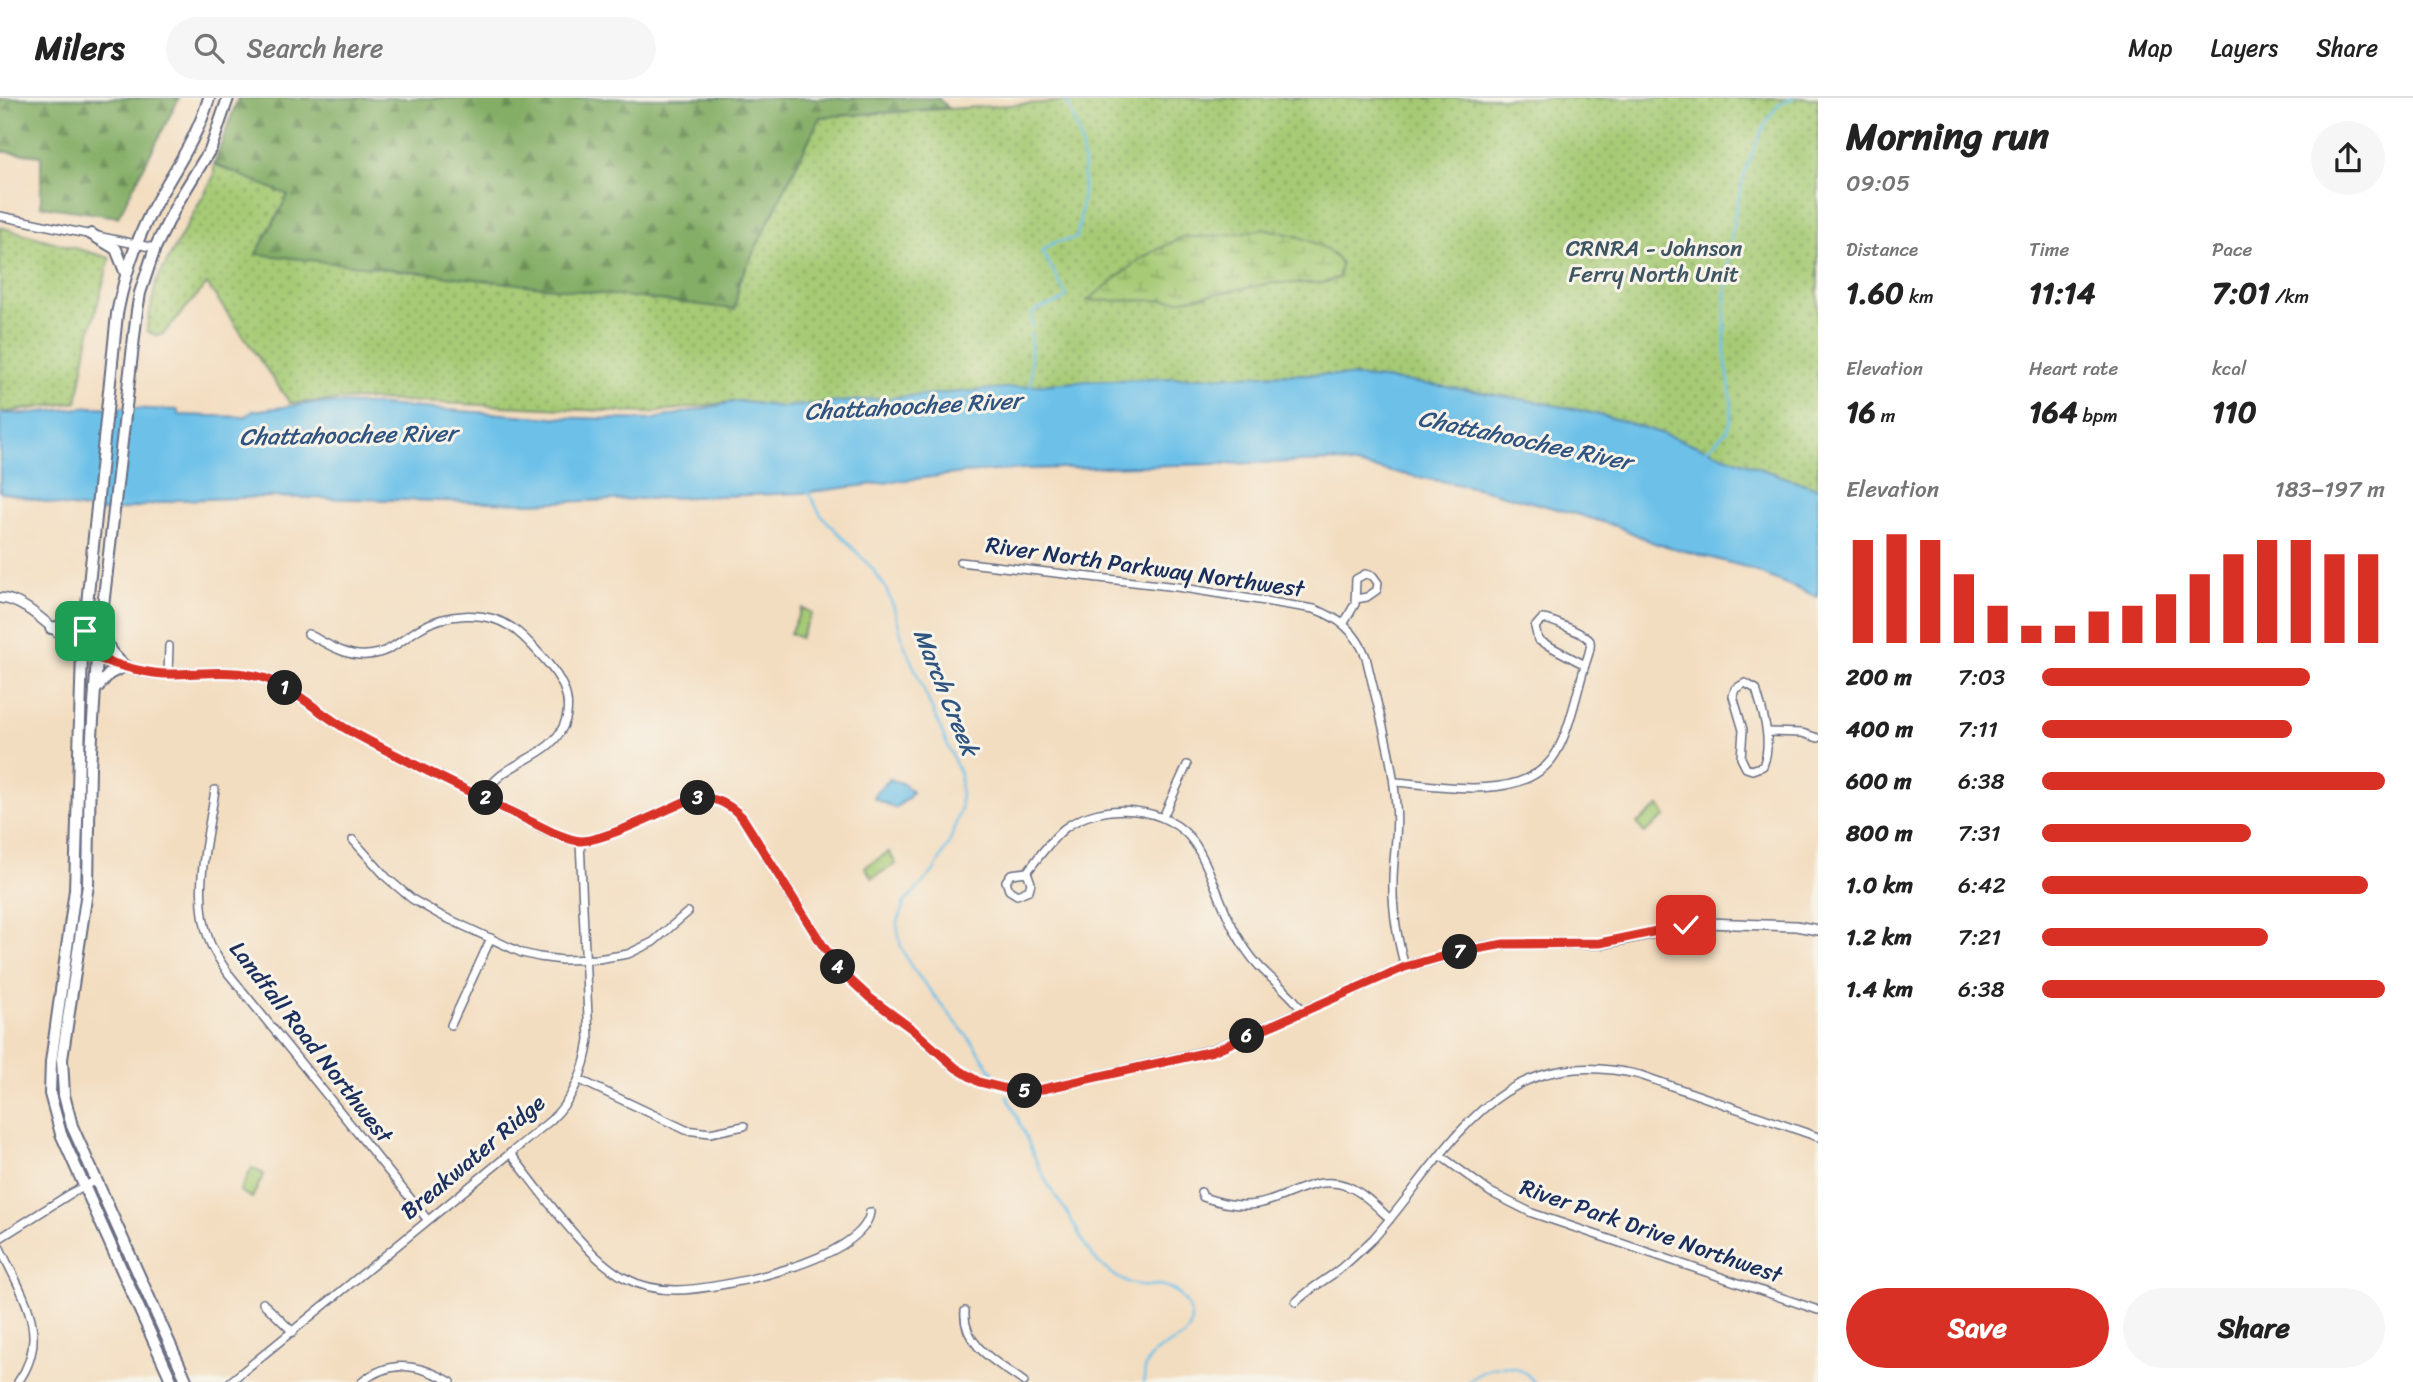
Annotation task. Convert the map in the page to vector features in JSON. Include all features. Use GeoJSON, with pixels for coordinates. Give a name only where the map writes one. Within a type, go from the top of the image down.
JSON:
{"type":"FeatureCollection","features":[{"type":"Feature","properties":{"kind":"main road"},"geometry":{"type":"LineString","coordinates":[[172,1382],[56,1123],[50,1085],[52,1048],[75,890],[82,652],[117,314],[126,274],[137,243],[154,207],[192,141],[209,98]]}},
{"type":"Feature","properties":{"kind":"main road"},"geometry":{"type":"LineString","coordinates":[[187,1382],[69,1117],[62,1074],[88,885],[97,658],[139,302],[155,248],[211,148],[228,98]]}},
{"type":"Feature","properties":{"kind":"main road"},"geometry":{"type":"LineString","coordinates":[[91,234],[116,249],[126,274]]}},
{"type":"Feature","properties":{"kind":"main road"},"geometry":{"type":"LineString","coordinates":[[51,628],[70,625],[87,608]]}},
{"type":"Feature","properties":{"kind":"main road"},"geometry":{"type":"LineString","coordinates":[[95,692],[108,674],[125,666],[110,651],[101,630]]}},
{"type":"Feature","properties":{"kind":"street"},"geometry":{"type":"LineString","coordinates":[[0,216],[155,248]]}},
{"type":"Feature","properties":{"kind":"street","name":"River North Parkway Northwest"},"geometry":{"type":"LineString","coordinates":[[960,562],[1177,587],[1314,609],[1329,614],[1344,624],[1357,638],[1366,657],[1394,782],[1397,830],[1393,906],[1397,938],[1405,967]]}},
{"type":"Feature","properties":{"kind":"street"},"geometry":{"type":"LineString","coordinates":[[0,598],[16,600],[82,652],[97,658],[168,674],[229,673],[270,681],[307,700],[348,731],[554,833],[580,841],[607,834],[691,799],[718,799],[731,806],[742,817],[823,946],[845,975],[956,1068],[979,1082],[1011,1090],[1043,1089],[1213,1051],[1405,967],[1482,947],[1504,944],[1600,943],[1705,923],[1796,926],[1818,930]]}},
{"type":"Feature","properties":{"kind":"street"},"geometry":{"type":"LineString","coordinates":[[1344,624],[1356,599]]}},
{"type":"Feature","properties":{"kind":"street"},"geometry":{"type":"LineString","coordinates":[[307,634],[344,652],[363,656],[386,651],[423,626],[455,617],[494,619],[523,636],[561,681],[568,700],[566,718],[561,732],[552,744],[497,776],[484,798]]}},
{"type":"Feature","properties":{"kind":"street"},"geometry":{"type":"LineString","coordinates":[[1394,782],[1494,788],[1527,779],[1543,768],[1556,754],[1586,665],[1591,646],[1587,638],[1550,619],[1542,619],[1537,623],[1534,632],[1538,640],[1586,665]]}},
{"type":"Feature","properties":{"kind":"street"},"geometry":{"type":"LineString","coordinates":[[168,674],[169,646]]}},
{"type":"Feature","properties":{"kind":"street"},"geometry":{"type":"LineString","coordinates":[[1749,683],[1756,689],[1767,732],[1766,759],[1763,766],[1758,769],[1746,768],[1741,758],[1743,730],[1734,696],[1740,685],[1749,683]]}},
{"type":"Feature","properties":{"kind":"street"},"geometry":{"type":"LineString","coordinates":[[1767,732],[1801,733],[1818,738]]}},
{"type":"Feature","properties":{"kind":"street"},"geometry":{"type":"LineString","coordinates":[[1163,817],[1187,765]]}},
{"type":"Feature","properties":{"kind":"street","name":"Landfall Road Northwest"},"geometry":{"type":"LineString","coordinates":[[215,790],[201,897],[205,926],[214,952],[228,973],[427,1219]]}},
{"type":"Feature","properties":{"kind":"street"},"geometry":{"type":"LineString","coordinates":[[1027,872],[1054,838],[1081,819],[1126,811],[1147,812],[1163,817],[1180,827],[1193,841],[1226,915],[1251,956],[1297,1002],[1303,1012]]}},
{"type":"Feature","properties":{"kind":"street"},"geometry":{"type":"LineString","coordinates":[[353,841],[387,878],[412,899],[439,915],[539,957],[562,960],[613,957],[642,949],[688,912]]}},
{"type":"Feature","properties":{"kind":"street","name":"Breakwater Ridge"},"geometry":{"type":"LineString","coordinates":[[230,1382],[557,1114],[570,1098],[580,1080],[589,1040],[580,841]]}},
{"type":"Feature","properties":{"kind":"street"},"geometry":{"type":"LineString","coordinates":[[451,1026],[491,938]]}},
{"type":"Feature","properties":{"kind":"street"},"geometry":{"type":"LineString","coordinates":[[1296,1302],[1355,1256],[1390,1219],[1472,1117],[1507,1089],[1548,1073],[1591,1067],[1617,1069],[1818,1137]]}},
{"type":"Feature","properties":{"kind":"street"},"geometry":{"type":"LineString","coordinates":[[580,1080],[686,1130],[710,1133],[744,1126]]}},
{"type":"Feature","properties":{"kind":"street"},"geometry":{"type":"LineString","coordinates":[[510,1153],[598,1260],[626,1279],[658,1289],[694,1289],[800,1266],[859,1233],[867,1224],[870,1212]]}},
{"type":"Feature","properties":{"kind":"street","name":"River Park Drive Northwest"},"geometry":{"type":"LineString","coordinates":[[1441,1156],[1490,1192],[1532,1213],[1818,1310]]}},
{"type":"Feature","properties":{"kind":"street"},"geometry":{"type":"LineString","coordinates":[[0,1238],[96,1180]]}},
{"type":"Feature","properties":{"kind":"street"},"geometry":{"type":"LineString","coordinates":[[1201,1192],[1203,1197],[1216,1202],[1246,1205],[1271,1200],[1310,1184],[1333,1183],[1358,1192],[1390,1219]]}},
{"type":"Feature","properties":{"kind":"street"},"geometry":{"type":"LineString","coordinates":[[0,1248],[33,1324],[33,1354],[18,1382]]}},
{"type":"Feature","properties":{"kind":"street"},"geometry":{"type":"LineString","coordinates":[[263,1303],[293,1332]]}},
{"type":"Feature","properties":{"kind":"street"},"geometry":{"type":"LineString","coordinates":[[965,1311],[965,1327],[972,1341],[990,1358],[1024,1382]]}},
{"type":"Feature","properties":{"kind":"street"},"geometry":{"type":"LineString","coordinates":[[362,1382],[384,1368],[401,1365],[422,1368],[452,1382]]}},
{"type":"Feature","properties":{"kind":"green space"},"geometry":{"type":"Polygon","coordinates":[[[0,98],[179,98],[118,217],[41,206],[41,156],[0,151],[0,98]]]}},
{"type":"Feature","properties":{"kind":"green space","name":"CRNRA - Johnson Ferry North Unit"},"geometry":{"type":"Polygon","coordinates":[[[238,98],[739,282],[820,117],[1122,98],[1818,98],[1818,488],[1655,431],[1599,415],[1446,387],[1343,376],[1291,374],[782,407],[738,401],[648,413],[359,399],[290,403],[207,284],[163,334],[155,335],[147,331],[156,282],[214,176],[214,164],[238,98]]]}},
{"type":"Feature","properties":{"kind":"green space"},"geometry":{"type":"Polygon","coordinates":[[[238,98],[938,98],[948,108],[820,117],[739,282],[735,309],[256,254],[288,195],[214,164],[238,98]]]}},
{"type":"Feature","properties":{"kind":"green space"},"geometry":{"type":"Polygon","coordinates":[[[0,227],[110,258],[88,340],[77,402],[0,413],[0,227]]]}},
{"type":"Feature","properties":{"kind":"green space"},"geometry":{"type":"Polygon","coordinates":[[[1268,229],[1308,240],[1325,249],[1341,263],[1339,278],[1323,283],[1272,283],[1183,300],[1087,301],[1143,257],[1182,237],[1209,237],[1268,229]]]}},
{"type":"Feature","properties":{"kind":"green space"},"geometry":{"type":"Polygon","coordinates":[[[802,608],[812,613],[800,638],[790,633],[802,608]]]}},
{"type":"Feature","properties":{"kind":"green space"},"geometry":{"type":"Polygon","coordinates":[[[1659,806],[1666,816],[1644,833],[1637,823],[1659,806]]]}},
{"type":"Feature","properties":{"kind":"green space"},"geometry":{"type":"Polygon","coordinates":[[[889,852],[896,864],[872,878],[865,867],[889,852]]]}},
{"type":"Feature","properties":{"kind":"green space"},"geometry":{"type":"Polygon","coordinates":[[[252,1168],[264,1174],[252,1198],[240,1191],[252,1168]]]}},
{"type":"Feature","properties":{"kind":"water","name":"Chattahoochee River"},"geometry":{"type":"Polygon","coordinates":[[[1291,374],[1369,377],[1420,383],[1582,411],[1655,431],[1818,488],[1818,597],[1742,566],[1654,543],[1619,527],[1580,515],[1477,488],[1334,461],[1025,469],[963,473],[802,493],[529,503],[268,497],[177,500],[109,512],[64,506],[0,492],[0,413],[23,414],[91,407],[178,410],[179,415],[245,417],[253,411],[314,403],[367,404],[542,417],[650,420],[738,401],[782,407],[1087,381],[1291,374]]]}},
{"type":"Feature","properties":{"kind":"water"},"geometry":{"type":"Polygon","coordinates":[[[890,779],[904,784],[912,792],[895,808],[874,798],[876,792],[890,779]]]}},
{"type":"Feature","properties":{"kind":"waterway"},"geometry":{"type":"LineString","coordinates":[[1032,327],[1032,314],[1067,296],[1042,251],[1053,243],[1077,238],[1080,220],[1084,184],[1082,149],[1079,132],[1064,98]]}},
{"type":"Feature","properties":{"kind":"waterway"},"geometry":{"type":"LineString","coordinates":[[1706,450],[1724,433],[1730,418],[1731,400],[1725,352],[1726,295],[1736,207],[1743,179],[1764,127],[1779,105],[1794,98]]}},
{"type":"Feature","properties":{"kind":"waterway","name":"Chattahoochee River"},"geometry":{"type":"LineString","coordinates":[[1031,333],[1031,389]]}},
{"type":"Feature","properties":{"kind":"waterway","name":"March Creek"},"geometry":{"type":"LineString","coordinates":[[807,490],[821,515],[872,568],[885,587],[904,644],[960,774],[961,808],[950,841],[934,871],[904,903],[897,925],[901,947],[912,968],[975,1046],[999,1082]]}},
{"type":"Feature","properties":{"kind":"waterway","name":"March Creek"},"geometry":{"type":"LineString","coordinates":[[1007,1096],[1044,1177],[1095,1259],[1113,1275],[1130,1283],[1170,1288],[1181,1296],[1188,1307],[1191,1320],[1189,1330],[1150,1357],[1145,1367],[1144,1382]]}},
{"type":"Feature","properties":{"kind":"waterway","name":"March Creek"},"geometry":{"type":"LineString","coordinates":[[1468,1382],[1485,1371],[1502,1367],[1519,1370],[1534,1382]]}},
{"type":"Feature","properties":{"kind":"route"},"geometry":{"type":"LineString","coordinates":[[85,631],[82,652],[125,666],[168,674],[229,673],[262,678],[278,684],[307,700],[348,731],[572,840],[580,841],[607,834],[691,799],[718,799],[731,806],[742,817],[823,946],[845,975],[956,1068],[979,1082],[1011,1090],[1043,1089],[1213,1051],[1405,967],[1455,953],[1504,944],[1600,943],[1686,925]]}}]}
